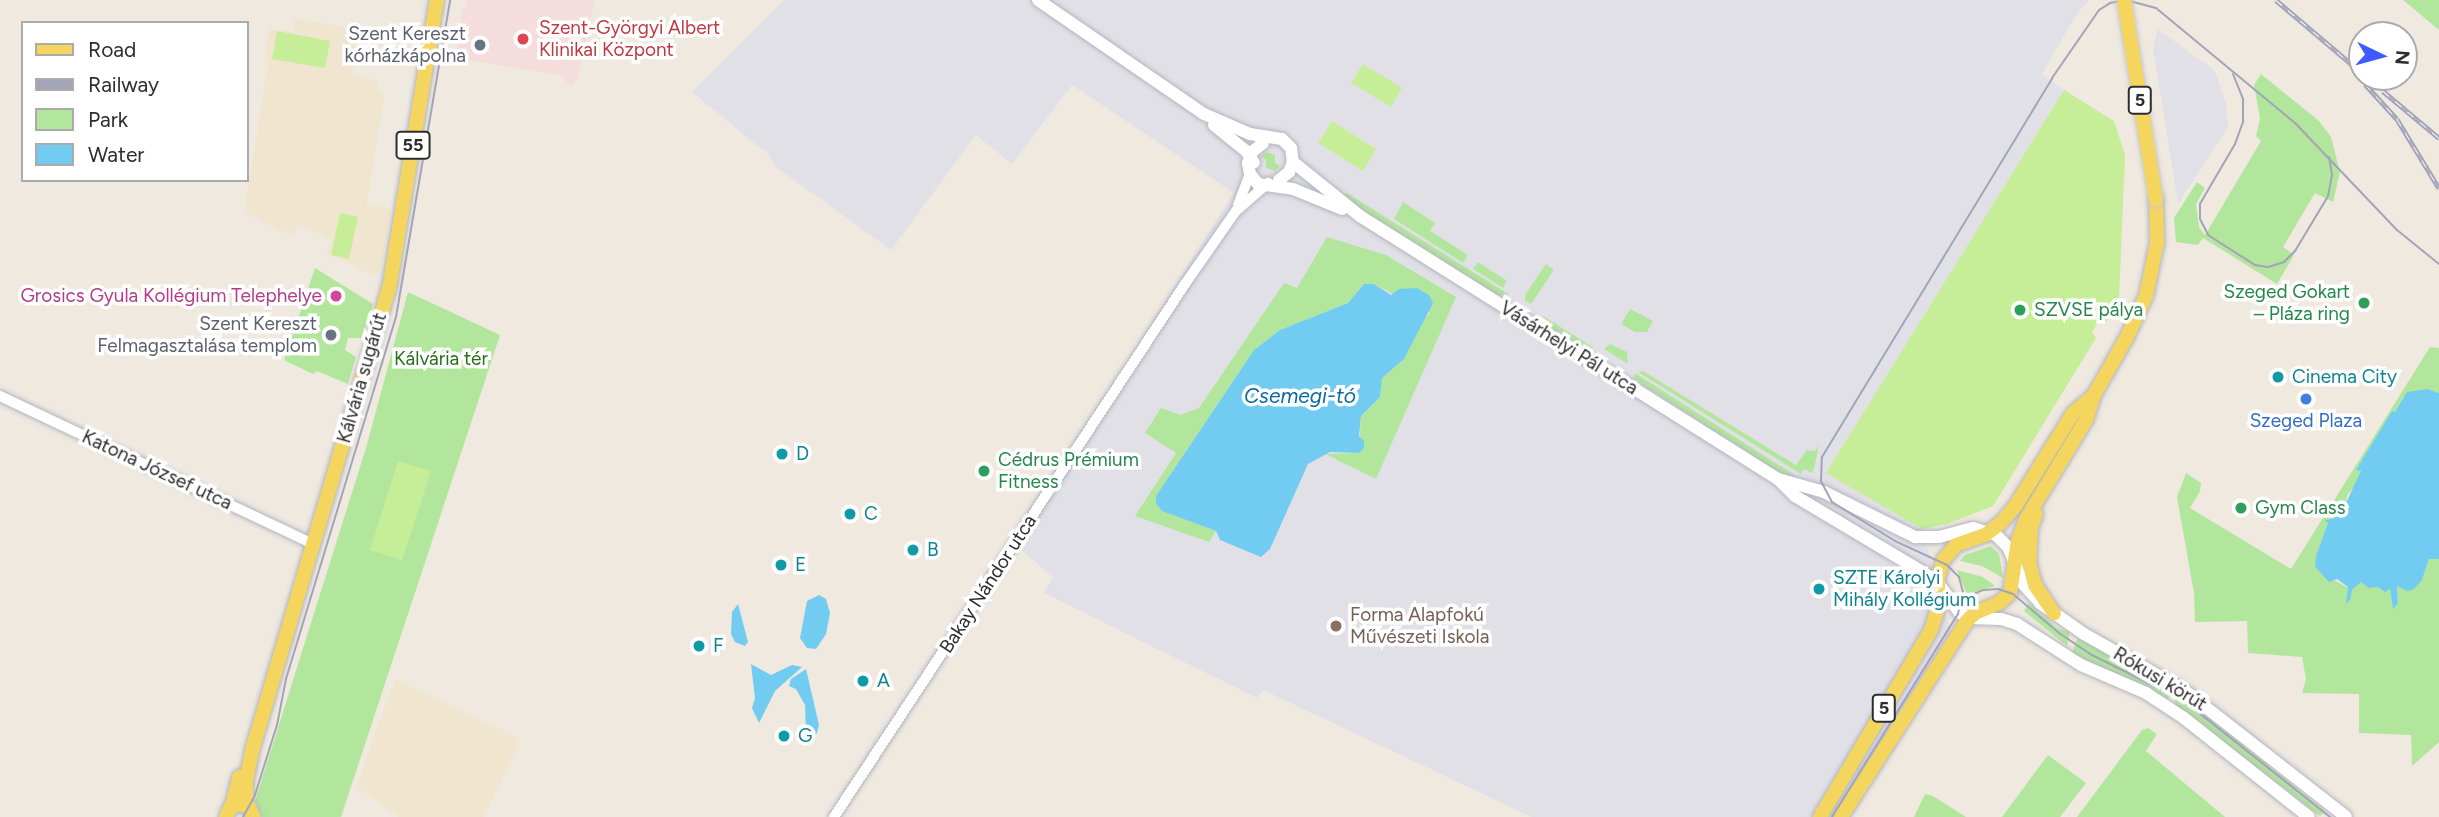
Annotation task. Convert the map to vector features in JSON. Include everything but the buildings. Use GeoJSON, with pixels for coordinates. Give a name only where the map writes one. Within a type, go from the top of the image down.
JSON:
{"type":"FeatureCollection","features":[{"type":"Feature","properties":{"kind":"main road","name":"Kálvária sugárút"},"geometry":{"type":"LineString","coordinates":[[239,811],[253,747],[389,289],[437,0]]}},
{"type":"Feature","properties":{"kind":"main road","name":"Vásárhelyi Pál utca"},"geometry":{"type":"LineString","coordinates":[[1038,0],[1204,114],[1248,139],[1271,142],[1280,147],[1292,166],[1360,216],[1778,479],[1795,496],[1938,583]]}},
{"type":"Feature","properties":{"kind":"main road","name":"5"},"geometry":{"type":"LineString","coordinates":[[1842,817],[1969,618],[2007,596],[2014,583],[2022,528],[2086,420],[2094,395],[2127,337],[2150,284],[2157,243],[2156,199],[2123,0]]}},
{"type":"Feature","properties":{"kind":"main road","name":"Vásárhelyi Pál utca"},"geometry":{"type":"LineString","coordinates":[[1204,114],[1211,129],[1270,183],[1297,185],[1310,194]]}},
{"type":"Feature","properties":{"kind":"main road","name":"Vásárhelyi Pál utca"},"geometry":{"type":"LineString","coordinates":[[1231,128],[1282,139],[1291,148],[1292,166]]}},
{"type":"Feature","properties":{"kind":"main road"},"geometry":{"type":"LineString","coordinates":[[1250,163],[1263,143]]}},
{"type":"Feature","properties":{"kind":"main road","name":"Vásárhelyi Pál utca"},"geometry":{"type":"LineString","coordinates":[[1250,163],[1270,183],[1310,194],[1360,216]]}},
{"type":"Feature","properties":{"kind":"main road"},"geometry":{"type":"LineString","coordinates":[[1270,183],[1292,166]]}},
{"type":"Feature","properties":{"kind":"main road","name":"5"},"geometry":{"type":"LineString","coordinates":[[1820,817],[1931,630],[1938,608],[1940,566],[1951,550],[1990,532],[2016,505],[2073,412],[2094,395]]}},
{"type":"Feature","properties":{"kind":"main road","name":"Vásárhelyi Pál utca"},"geometry":{"type":"LineString","coordinates":[[1778,479],[1824,492],[1915,537],[1939,537],[1973,528],[1990,532]]}},
{"type":"Feature","properties":{"kind":"main road"},"geometry":{"type":"LineString","coordinates":[[2047,483],[2031,528],[2029,562],[2035,585],[2054,613]]}},
{"type":"Feature","properties":{"kind":"main road","name":"Rókusi körút"},"geometry":{"type":"LineString","coordinates":[[1990,532],[2008,547],[2024,585],[2054,613],[2084,634],[2185,691],[2346,817]]}},
{"type":"Feature","properties":{"kind":"main road"},"geometry":{"type":"LineString","coordinates":[[1938,583],[1953,608],[1969,618]]}},
{"type":"Feature","properties":{"kind":"main road","name":"Rókusi körút"},"geometry":{"type":"LineString","coordinates":[[1969,618],[2001,619],[2017,624],[2081,666],[2146,693],[2184,718],[2309,817]]}},
{"type":"Feature","properties":{"kind":"street","name":"Bakay Nándor utca"},"geometry":{"type":"LineString","coordinates":[[1236,211],[1250,163]]}},
{"type":"Feature","properties":{"kind":"street","name":"Bakay Nándor utca"},"geometry":{"type":"LineString","coordinates":[[834,817],[1236,211],[1270,183]]}},
{"type":"Feature","properties":{"kind":"street","name":"Katona József utca"},"geometry":{"type":"LineString","coordinates":[[0,396],[313,544]]}},
{"type":"Feature","properties":{"kind":"shaded area","name":"Szent-Györgyi Albert Klinikai Központ"},"geometry":{"type":"Polygon","coordinates":[[[467,0],[595,0],[578,79],[571,86],[559,75],[456,58],[462,9],[465,10],[467,0]]]}},
{"type":"Feature","properties":{"kind":"shaded area"},"geometry":{"type":"Polygon","coordinates":[[[784,0],[2089,0],[2076,15],[2042,74],[2064,90],[1827,472],[1922,529],[1955,647],[1850,817],[1532,817],[1263,690],[1257,698],[1044,593],[1053,577],[1012,542],[1234,193],[1072,85],[1012,164],[976,135],[891,250],[776,167],[769,155],[692,92],[784,0]]]}},
{"type":"Feature","properties":{"kind":"shaded area"},"geometry":{"type":"Polygon","coordinates":[[[295,19],[345,27],[344,36],[352,37],[351,42],[357,43],[352,75],[378,80],[377,91],[385,93],[367,204],[391,209],[381,269],[374,276],[326,253],[332,240],[299,224],[292,236],[244,212],[268,63],[264,62],[269,29],[292,32],[295,19]]]}},
{"type":"Feature","properties":{"kind":"shaded area"},"geometry":{"type":"Polygon","coordinates":[[[2158,29],[2215,71],[2226,104],[2228,127],[2178,204],[2153,47],[2158,29]]]}},
{"type":"Feature","properties":{"kind":"shaded area"},"geometry":{"type":"Polygon","coordinates":[[[395,679],[521,739],[484,817],[399,817],[356,787],[395,679]]]}},
{"type":"Feature","properties":{"kind":"green space"},"geometry":{"type":"Polygon","coordinates":[[[2403,0],[2439,0],[2439,30],[2403,0]]]}},
{"type":"Feature","properties":{"kind":"green space"},"geometry":{"type":"Polygon","coordinates":[[[277,31],[330,41],[325,68],[272,59],[277,31]]]}},
{"type":"Feature","properties":{"kind":"green space"},"geometry":{"type":"Polygon","coordinates":[[[1363,64],[1402,88],[1391,107],[1351,83],[1363,64]]]}},
{"type":"Feature","properties":{"kind":"green space"},"geometry":{"type":"Polygon","coordinates":[[[2261,74],[2319,121],[2331,137],[2340,172],[2333,202],[2315,193],[2283,247],[2294,255],[2277,284],[2203,238],[2198,245],[2176,242],[2174,218],[2197,182],[2205,188],[2196,204],[2199,227],[2205,235],[2261,141],[2256,136],[2260,119],[2254,85],[2261,74]]]}},
{"type":"Feature","properties":{"kind":"green space","name":"SZVSE pálya"},"geometry":{"type":"Polygon","coordinates":[[[2064,90],[2114,121],[2125,155],[2119,299],[2107,321],[2099,321],[2092,332],[2096,338],[1993,506],[1947,524],[1922,529],[1826,473],[2064,90]]]}},
{"type":"Feature","properties":{"kind":"green space"},"geometry":{"type":"Polygon","coordinates":[[[1332,121],[1376,149],[1363,171],[1318,143],[1332,121]]]}},
{"type":"Feature","properties":{"kind":"green space"},"geometry":{"type":"Polygon","coordinates":[[[1266,152],[1275,155],[1275,163],[1280,166],[1275,171],[1266,168],[1266,160],[1261,157],[1266,152]]]}},
{"type":"Feature","properties":{"kind":"green space"},"geometry":{"type":"Polygon","coordinates":[[[1347,193],[1510,295],[1495,296],[1359,211],[1341,194],[1347,193]]]}},
{"type":"Feature","properties":{"kind":"green space"},"geometry":{"type":"Polygon","coordinates":[[[1403,202],[1435,223],[1430,231],[1468,255],[1463,263],[1394,219],[1403,202]]]}},
{"type":"Feature","properties":{"kind":"green space"},"geometry":{"type":"Polygon","coordinates":[[[340,213],[358,217],[349,259],[331,255],[340,213]]]}},
{"type":"Feature","properties":{"kind":"green space"},"geometry":{"type":"Polygon","coordinates":[[[1327,237],[1386,255],[1456,297],[1376,479],[1325,454],[1359,453],[1361,416],[1380,397],[1382,378],[1404,359],[1423,320],[1430,313],[1374,284],[1364,284],[1348,303],[1280,330],[1254,350],[1156,496],[1156,504],[1162,511],[1216,531],[1209,542],[1135,516],[1176,453],[1145,433],[1161,408],[1181,415],[1199,408],[1284,283],[1297,288],[1327,237]]]}},
{"type":"Feature","properties":{"kind":"green space"},"geometry":{"type":"Polygon","coordinates":[[[1478,262],[1507,281],[1503,288],[1473,269],[1478,262]]]}},
{"type":"Feature","properties":{"kind":"green space"},"geometry":{"type":"Polygon","coordinates":[[[1546,264],[1554,270],[1531,304],[1525,301],[1525,295],[1546,264]]]}},
{"type":"Feature","properties":{"kind":"green space"},"geometry":{"type":"Polygon","coordinates":[[[315,268],[373,304],[362,338],[348,338],[345,350],[356,357],[348,384],[317,371],[313,374],[284,360],[315,268]]]}},
{"type":"Feature","properties":{"kind":"green space","name":"Kálvária tér"},"geometry":{"type":"Polygon","coordinates":[[[408,292],[500,335],[341,817],[262,817],[255,801],[366,448],[408,292]]]}},
{"type":"Feature","properties":{"kind":"green space"},"geometry":{"type":"Polygon","coordinates":[[[1630,309],[1653,321],[1647,332],[1635,332],[1621,324],[1630,309]]]}},
{"type":"Feature","properties":{"kind":"green space"},"geometry":{"type":"Polygon","coordinates":[[[1543,316],[1594,348],[1587,349],[1548,326],[1543,316]]]}},
{"type":"Feature","properties":{"kind":"green space"},"geometry":{"type":"Polygon","coordinates":[[[1610,344],[1627,352],[1628,364],[1604,349],[1610,344]]]}},
{"type":"Feature","properties":{"kind":"green space"},"geometry":{"type":"Polygon","coordinates":[[[2430,347],[2439,348],[2439,393],[2428,389],[2395,412],[2356,470],[2361,470],[2357,484],[2348,494],[2344,507],[2328,523],[2325,532],[2325,575],[2352,590],[2361,582],[2390,588],[2393,608],[2398,603],[2397,585],[2422,580],[2429,559],[2439,559],[2439,742],[2412,766],[2411,735],[2359,733],[2359,694],[2302,693],[2306,679],[2302,657],[2248,653],[2247,621],[2195,622],[2194,593],[2177,497],[2186,473],[2201,483],[2200,491],[2190,508],[2291,569],[2430,347]]]}},
{"type":"Feature","properties":{"kind":"green space"},"geometry":{"type":"Polygon","coordinates":[[[1643,371],[1796,465],[1807,450],[1815,451],[1819,445],[1812,473],[1804,469],[1801,474],[1638,372],[1643,371]]]}},
{"type":"Feature","properties":{"kind":"green space"},"geometry":{"type":"Polygon","coordinates":[[[1635,373],[1794,476],[1791,480],[1634,379],[1635,373]]]}},
{"type":"Feature","properties":{"kind":"green space"},"geometry":{"type":"Polygon","coordinates":[[[398,461],[431,471],[402,560],[370,550],[398,461]]]}},
{"type":"Feature","properties":{"kind":"green space"},"geometry":{"type":"Polygon","coordinates":[[[1991,546],[1999,554],[2003,578],[1982,566],[1960,561],[1965,555],[1991,546]]]}},
{"type":"Feature","properties":{"kind":"green space"},"geometry":{"type":"Polygon","coordinates":[[[1957,570],[1983,577],[1995,586],[1967,594],[1957,570]]]}},
{"type":"Feature","properties":{"kind":"green space"},"geometry":{"type":"Polygon","coordinates":[[[2029,603],[2057,628],[2070,632],[2067,646],[2024,611],[2029,603]]]}},
{"type":"Feature","properties":{"kind":"green space"},"geometry":{"type":"Polygon","coordinates":[[[2078,637],[2172,692],[2168,699],[2072,653],[2078,637]]]}},
{"type":"Feature","properties":{"kind":"green space"},"geometry":{"type":"Polygon","coordinates":[[[2178,695],[2325,811],[2320,816],[2176,705],[2174,702],[2178,695]]]}},
{"type":"Feature","properties":{"kind":"green space"},"geometry":{"type":"Polygon","coordinates":[[[2148,728],[2157,734],[2146,751],[2225,817],[2077,817],[2142,730],[2148,728]]]}},
{"type":"Feature","properties":{"kind":"green space"},"geometry":{"type":"Polygon","coordinates":[[[2048,755],[2086,783],[2060,817],[2002,817],[2048,755]]]}},
{"type":"Feature","properties":{"kind":"green space"},"geometry":{"type":"Polygon","coordinates":[[[1925,794],[1933,796],[1966,817],[1914,817],[1925,794]]]}},
{"type":"Feature","properties":{"kind":"water","name":"Csemegi-tó"},"geometry":{"type":"Polygon","coordinates":[[[1364,284],[1374,284],[1391,295],[1399,289],[1417,288],[1429,295],[1433,303],[1404,359],[1382,378],[1380,397],[1361,416],[1359,436],[1364,441],[1364,448],[1359,453],[1330,452],[1308,464],[1270,549],[1261,557],[1220,540],[1216,531],[1162,511],[1156,504],[1156,496],[1254,350],[1280,330],[1348,303],[1364,284]]]}},
{"type":"Feature","properties":{"kind":"water"},"geometry":{"type":"Polygon","coordinates":[[[2428,389],[2439,393],[2439,559],[2429,559],[2422,580],[2414,589],[2408,591],[2397,586],[2398,603],[2393,609],[2390,589],[2385,592],[2378,587],[2369,588],[2361,582],[2352,590],[2350,600],[2346,604],[2348,587],[2337,579],[2329,582],[2315,567],[2316,556],[2328,523],[2325,520],[2332,519],[2344,507],[2361,471],[2356,470],[2392,411],[2395,412],[2407,392],[2428,389]]]}},
{"type":"Feature","properties":{"kind":"water"},"geometry":{"type":"Polygon","coordinates":[[[819,595],[826,599],[830,613],[826,634],[816,649],[807,648],[800,638],[807,601],[819,595]]]}},
{"type":"Feature","properties":{"kind":"water"},"geometry":{"type":"Polygon","coordinates":[[[738,604],[748,642],[745,646],[735,642],[731,634],[732,612],[738,604]]]}},
{"type":"Feature","properties":{"kind":"water"},"geometry":{"type":"Polygon","coordinates":[[[751,664],[771,675],[792,665],[802,667],[775,691],[759,723],[752,708],[755,698],[751,664]]]}},
{"type":"Feature","properties":{"kind":"water"},"geometry":{"type":"Polygon","coordinates":[[[806,669],[819,725],[817,733],[809,736],[806,735],[805,705],[796,689],[789,686],[791,679],[806,669]]]}},
{"type":"Feature","properties":{"kind":"tram line"},"geometry":{"type":"LineString","coordinates":[[243,817],[255,795],[277,725],[286,679],[396,317],[450,0]]}},
{"type":"Feature","properties":{"kind":"tram line"},"geometry":{"type":"LineString","coordinates":[[1832,817],[1958,614],[1963,592],[1959,577],[1947,565],[1895,541],[1832,502],[1821,481],[1822,457],[2052,78],[2099,10],[2110,3],[2126,0],[2156,8],[2296,124],[2397,230],[2439,264]]}},
{"type":"Feature","properties":{"kind":"tram line"},"geometry":{"type":"LineString","coordinates":[[2233,74],[2243,99],[2243,122],[2235,144],[2200,204],[2200,219],[2208,235],[2255,265],[2268,267],[2284,262],[2295,251],[2328,196],[2332,175],[2329,157]]}},
{"type":"Feature","properties":{"kind":"tram line"},"geometry":{"type":"LineString","coordinates":[[1959,606],[1969,596],[1983,590],[1998,589],[2013,594],[2059,633],[2090,654],[2176,697],[2198,712],[2330,817]]}},
{"type":"Feature","properties":{"kind":"railway"},"geometry":{"type":"LineString","coordinates":[[2276,0],[2348,61]]}},
{"type":"Feature","properties":{"kind":"railway"},"geometry":{"type":"LineString","coordinates":[[2371,91],[2397,119],[2439,188]]}},
{"type":"Feature","properties":{"kind":"railway"},"geometry":{"type":"LineString","coordinates":[[2383,91],[2439,138]]}},
{"type":"Feature","properties":{"kind":"place","name":"Szent-Györgyi Albert Klinikai Központ"},"geometry":{"type":"Point","coordinates":[523,39]}},
{"type":"Feature","properties":{"kind":"place","name":"Szent Kereszt kórházkápolna"},"geometry":{"type":"Point","coordinates":[480,45]}},
{"type":"Feature","properties":{"kind":"place","name":"Grosics Gyula Kollégium Telephelye"},"geometry":{"type":"Point","coordinates":[336,296]}},
{"type":"Feature","properties":{"kind":"place","name":"Szeged Gokart – Pláza ring"},"geometry":{"type":"Point","coordinates":[2364,303]}},
{"type":"Feature","properties":{"kind":"place","name":"SZVSE pálya"},"geometry":{"type":"Point","coordinates":[2020,310]}},
{"type":"Feature","properties":{"kind":"place","name":"Szent Kereszt Felmagasztalása templom"},"geometry":{"type":"Point","coordinates":[331,335]}},
{"type":"Feature","properties":{"kind":"place","name":"Cinema City"},"geometry":{"type":"Point","coordinates":[2278,377]}},
{"type":"Feature","properties":{"kind":"place","name":"Szeged Plaza"},"geometry":{"type":"Point","coordinates":[2306,399]}},
{"type":"Feature","properties":{"kind":"place","name":"D"},"geometry":{"type":"Point","coordinates":[782,454]}},
{"type":"Feature","properties":{"kind":"place","name":"Cédrus Prémium Fitness"},"geometry":{"type":"Point","coordinates":[984,471]}},
{"type":"Feature","properties":{"kind":"place","name":"Gym Class"},"geometry":{"type":"Point","coordinates":[2241,508]}},
{"type":"Feature","properties":{"kind":"place","name":"C"},"geometry":{"type":"Point","coordinates":[850,514]}},
{"type":"Feature","properties":{"kind":"place","name":"B"},"geometry":{"type":"Point","coordinates":[913,550]}},
{"type":"Feature","properties":{"kind":"place","name":"E"},"geometry":{"type":"Point","coordinates":[781,565]}},
{"type":"Feature","properties":{"kind":"place","name":"SZTE Károlyi Mihály Kollégium"},"geometry":{"type":"Point","coordinates":[1819,589]}},
{"type":"Feature","properties":{"kind":"place","name":"Forma Alapfokú Művészeti Iskola"},"geometry":{"type":"Point","coordinates":[1336,626]}},
{"type":"Feature","properties":{"kind":"place","name":"F"},"geometry":{"type":"Point","coordinates":[699,646]}},
{"type":"Feature","properties":{"kind":"place","name":"A"},"geometry":{"type":"Point","coordinates":[863,681]}},
{"type":"Feature","properties":{"kind":"place","name":"G"},"geometry":{"type":"Point","coordinates":[784,736]}}]}
